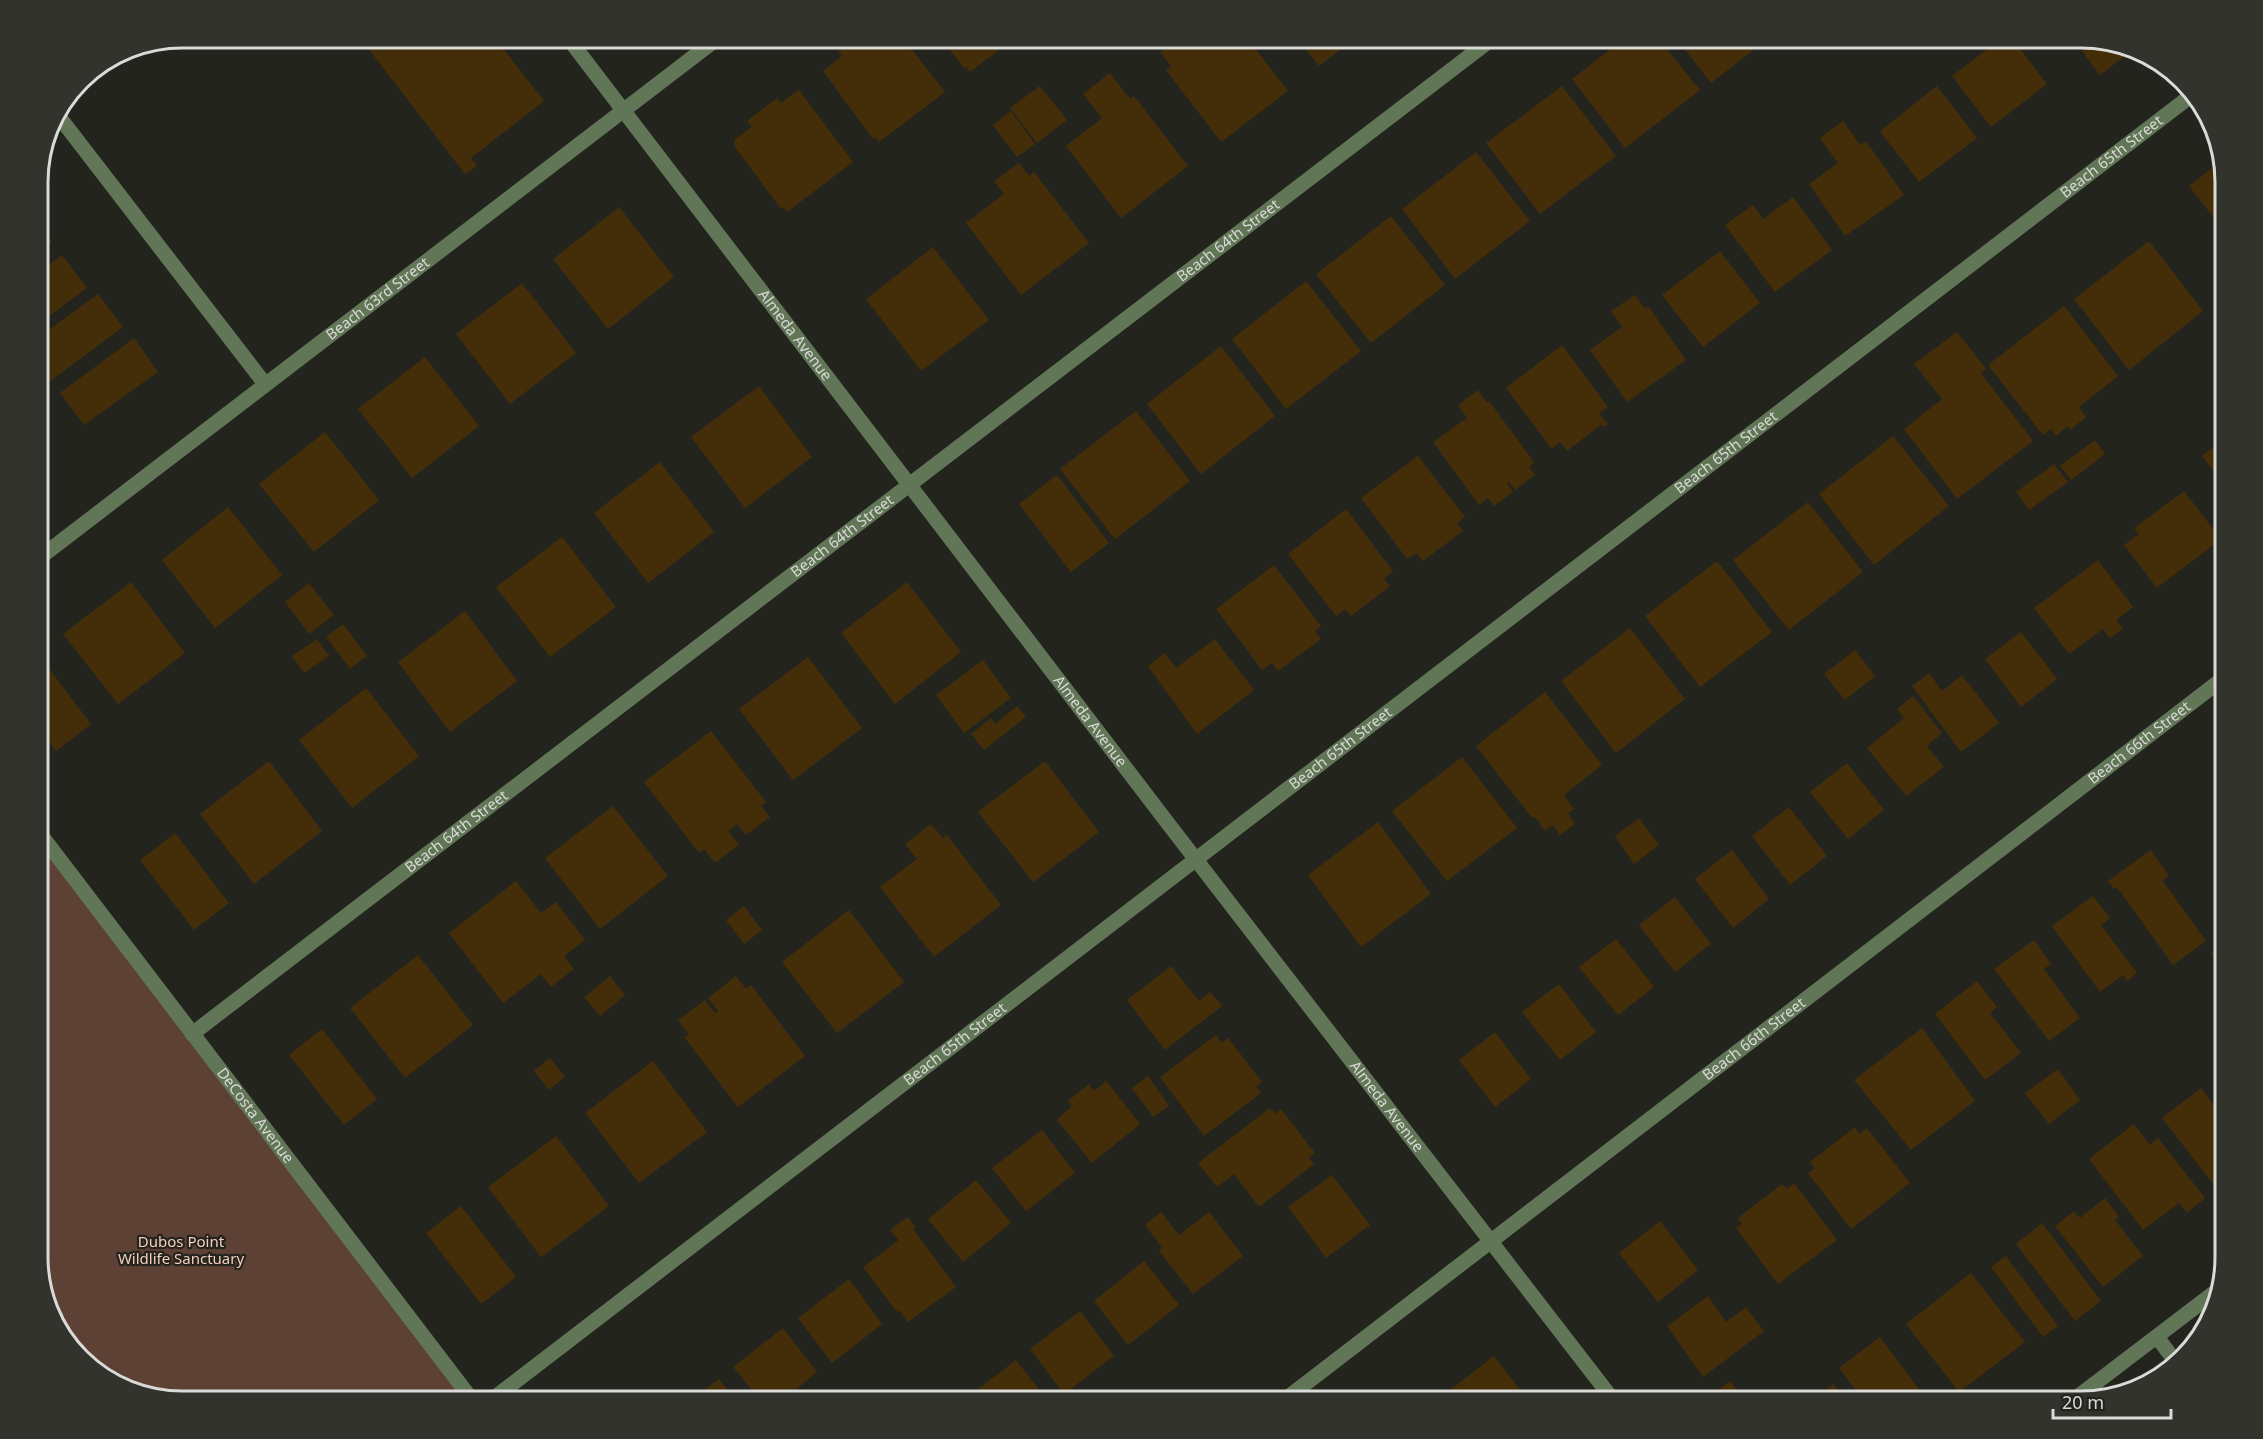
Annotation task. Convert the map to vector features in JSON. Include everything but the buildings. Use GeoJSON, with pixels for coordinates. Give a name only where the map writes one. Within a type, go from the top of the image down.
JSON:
{"type":"FeatureCollection","features":[{"type":"Feature","properties":{"kind":"street","name":"Almeda Avenue"},"geometry":{"type":"LineString","coordinates":[[576,48],[1195,860],[1606,1391]]}},
{"type":"Feature","properties":{"kind":"street","name":"Beach 63rd Street"},"geometry":{"type":"LineString","coordinates":[[48,551],[705,48]]}},
{"type":"Feature","properties":{"kind":"street","name":"Beach 64th Street"},"geometry":{"type":"LineString","coordinates":[[192,1034],[1479,48]]}},
{"type":"Feature","properties":{"kind":"street","name":"Beach 65th Street"},"geometry":{"type":"LineString","coordinates":[[503,1391],[2186,100]]}},
{"type":"Feature","properties":{"kind":"street"},"geometry":{"type":"LineString","coordinates":[[63,122],[265,384]]}},
{"type":"Feature","properties":{"kind":"street","name":"Beach 66th Street"},"geometry":{"type":"LineString","coordinates":[[1296,1391],[2215,685]]}},
{"type":"Feature","properties":{"kind":"street","name":"DeCosta Avenue"},"geometry":{"type":"LineString","coordinates":[[48,844],[465,1391]]}},
{"type":"Feature","properties":{"kind":"street"},"geometry":{"type":"LineString","coordinates":[[2086,1391],[2208,1297]]}},
{"type":"Feature","properties":{"kind":"street"},"geometry":{"type":"LineString","coordinates":[[2157,1337],[2171,1356]]}},
{"type":"Feature","properties":{"kind":"green space","name":"Dubos Point Wildlife Sanctuary"},"geometry":{"type":"Polygon","coordinates":[[[48,844],[465,1391],[165,1390],[131,1381],[115,1373],[87,1352],[76,1338],[58,1308],[48,1265],[48,844]]]}}]}
